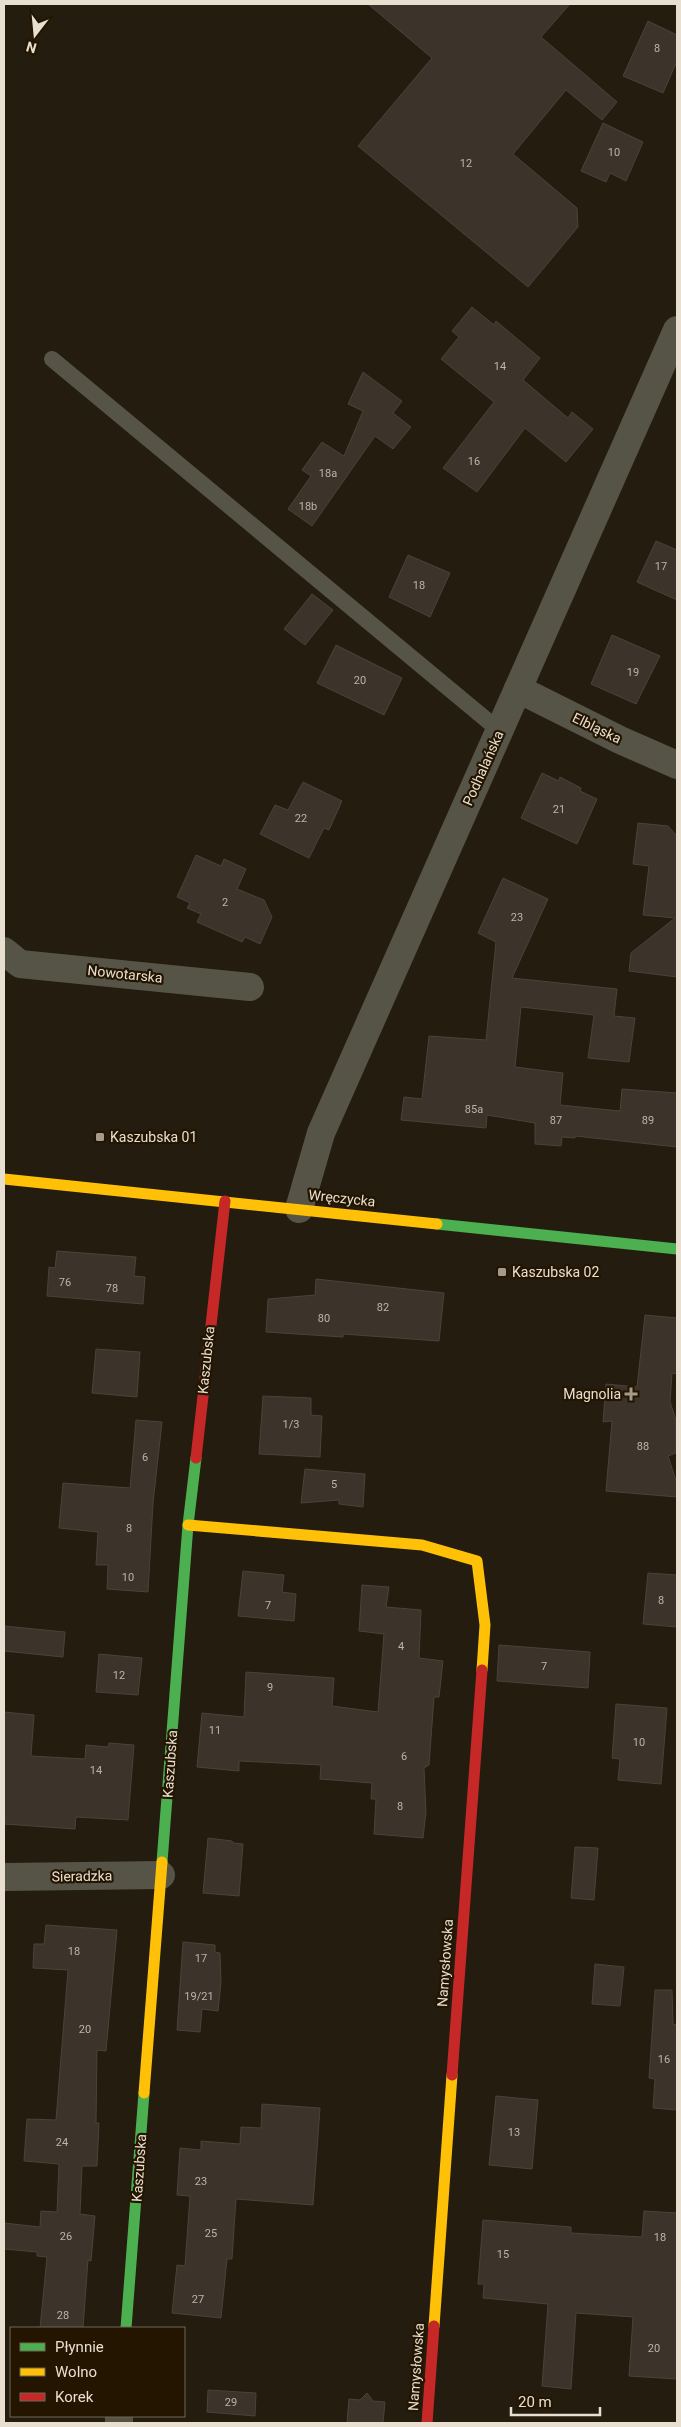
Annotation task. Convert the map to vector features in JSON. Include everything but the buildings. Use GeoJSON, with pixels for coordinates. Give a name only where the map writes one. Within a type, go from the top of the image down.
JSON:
{"type":"FeatureCollection","features":[{"type":"Feature","properties":{"kind":"street","name":"Podhalańska"},"geometry":{"type":"LineString","coordinates":[[299,1209],[321,1133],[677,330]]}},
{"type":"Feature","properties":{"kind":"street","name":"Elbląska"},"geometry":{"type":"LineString","coordinates":[[518,689],[620,740],[677,765]]}},
{"type":"Feature","properties":{"kind":"street","name":"Nowotarska"},"geometry":{"type":"LineString","coordinates":[[4,951],[20,964],[250,987]]}},
{"type":"Feature","properties":{"kind":"street","name":"Wręczycka"},"geometry":{"type":"LineString","coordinates":[[4,1179],[225,1200],[677,1249]]}},
{"type":"Feature","properties":{"kind":"street","name":"Kaszubska"},"geometry":{"type":"LineString","coordinates":[[126,2327],[188,1525],[225,1200]]}},
{"type":"Feature","properties":{"kind":"street","name":"Namysłowska"},"geometry":{"type":"LineString","coordinates":[[188,1525],[422,1545],[477,1561],[485,1625],[427,2423]]}},
{"type":"Feature","properties":{"kind":"street","name":"Sieradzka"},"geometry":{"type":"LineString","coordinates":[[4,1877],[161,1875]]}},
{"type":"Feature","properties":{"kind":"lane"},"geometry":{"type":"LineString","coordinates":[[52,359],[500,731]]}},
{"type":"Feature","properties":{"kind":"traffic: fast"},"geometry":{"type":"LineString","coordinates":[[437,1224],[677,1249]]}},
{"type":"Feature","properties":{"kind":"traffic: fast"},"geometry":{"type":"LineString","coordinates":[[162,1862],[188,1525],[196,1458]]}},
{"type":"Feature","properties":{"kind":"traffic: fast"},"geometry":{"type":"LineString","coordinates":[[126,2327],[144,2093]]}},
{"type":"Feature","properties":{"kind":"traffic: slow"},"geometry":{"type":"LineString","coordinates":[[4,1179],[437,1224]]}},
{"type":"Feature","properties":{"kind":"traffic: slow"},"geometry":{"type":"LineString","coordinates":[[188,1525],[422,1545],[477,1561],[485,1625],[482,1670]]}},
{"type":"Feature","properties":{"kind":"traffic: slow"},"geometry":{"type":"LineString","coordinates":[[144,2093],[162,1862]]}},
{"type":"Feature","properties":{"kind":"traffic: slow"},"geometry":{"type":"LineString","coordinates":[[434,2326],[452,2075]]}},
{"type":"Feature","properties":{"kind":"traffic: jam"},"geometry":{"type":"LineString","coordinates":[[196,1458],[225,1201]]}},
{"type":"Feature","properties":{"kind":"traffic: jam"},"geometry":{"type":"LineString","coordinates":[[452,2075],[482,1670]]}},
{"type":"Feature","properties":{"kind":"traffic: jam"},"geometry":{"type":"LineString","coordinates":[[427,2423],[434,2326]]}},
{"type":"Feature","properties":{"kind":"place","name":"Kaszubska 01"},"geometry":{"type":"Point","coordinates":[100,1137]}},
{"type":"Feature","properties":{"kind":"place","name":"Kaszubska 02"},"geometry":{"type":"Point","coordinates":[502,1272]}},
{"type":"Feature","properties":{"kind":"place","name":"Magnolia"},"geometry":{"type":"Point","coordinates":[631,1394]}}]}
